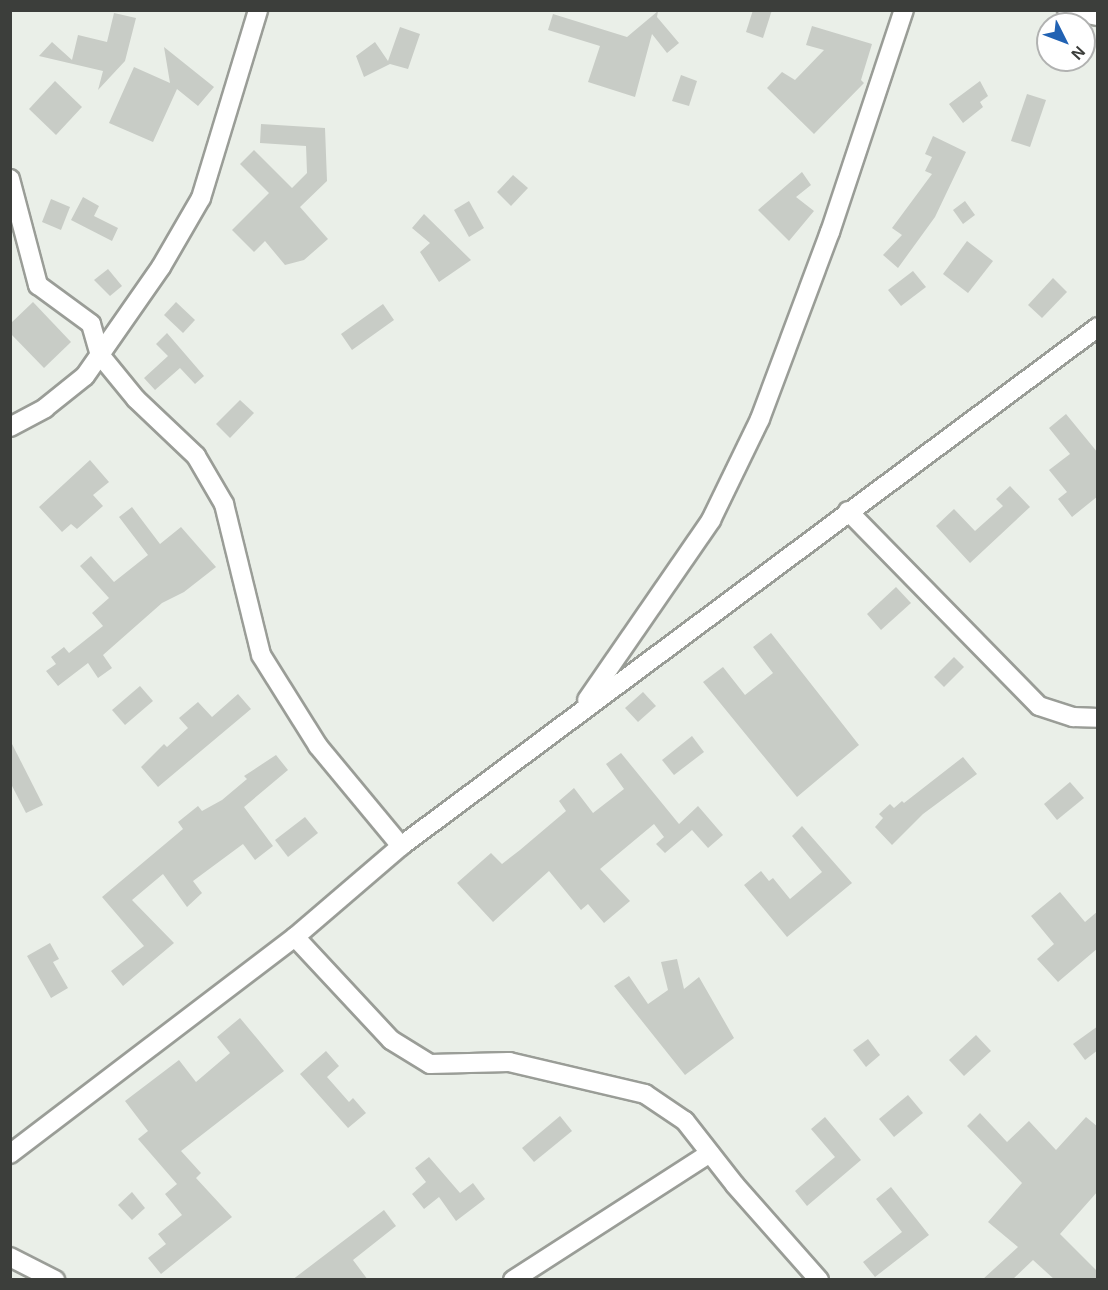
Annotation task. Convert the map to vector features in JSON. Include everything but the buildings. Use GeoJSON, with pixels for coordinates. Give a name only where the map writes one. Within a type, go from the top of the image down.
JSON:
{"type":"FeatureCollection","features":[{"type":"Feature","properties":{"kind":"street"},"geometry":{"type":"LineString","coordinates":[[10,426],[45,408],[85,376],[161,267],[201,198],[258,10]]}},
{"type":"Feature","properties":{"kind":"street"},"geometry":{"type":"LineString","coordinates":[[578,714],[711,520],[760,419],[830,232],[904,10]]}},
{"type":"Feature","properties":{"kind":"street"},"geometry":{"type":"LineString","coordinates":[[1067,10],[1098,16]]}},
{"type":"Feature","properties":{"kind":"street"},"geometry":{"type":"LineString","coordinates":[[10,179],[38,285],[91,324],[100,355],[135,399],[196,456],[224,504],[261,655],[318,746],[401,846]]}},
{"type":"Feature","properties":{"kind":"street"},"geometry":{"type":"LineString","coordinates":[[10,1154],[295,938],[401,846],[1098,327]]}},
{"type":"Feature","properties":{"kind":"street"},"geometry":{"type":"LineString","coordinates":[[848,511],[1039,706],[1073,717],[1098,718]]}},
{"type":"Feature","properties":{"kind":"street"},"geometry":{"type":"LineString","coordinates":[[295,938],[391,1040],[430,1064],[509,1062],[645,1094],[685,1121],[819,1280]]}},
{"type":"Feature","properties":{"kind":"street"},"geometry":{"type":"LineString","coordinates":[[513,1280],[710,1153]]}},
{"type":"Feature","properties":{"kind":"street"},"geometry":{"type":"LineString","coordinates":[[10,1257],[55,1280]]}}]}
